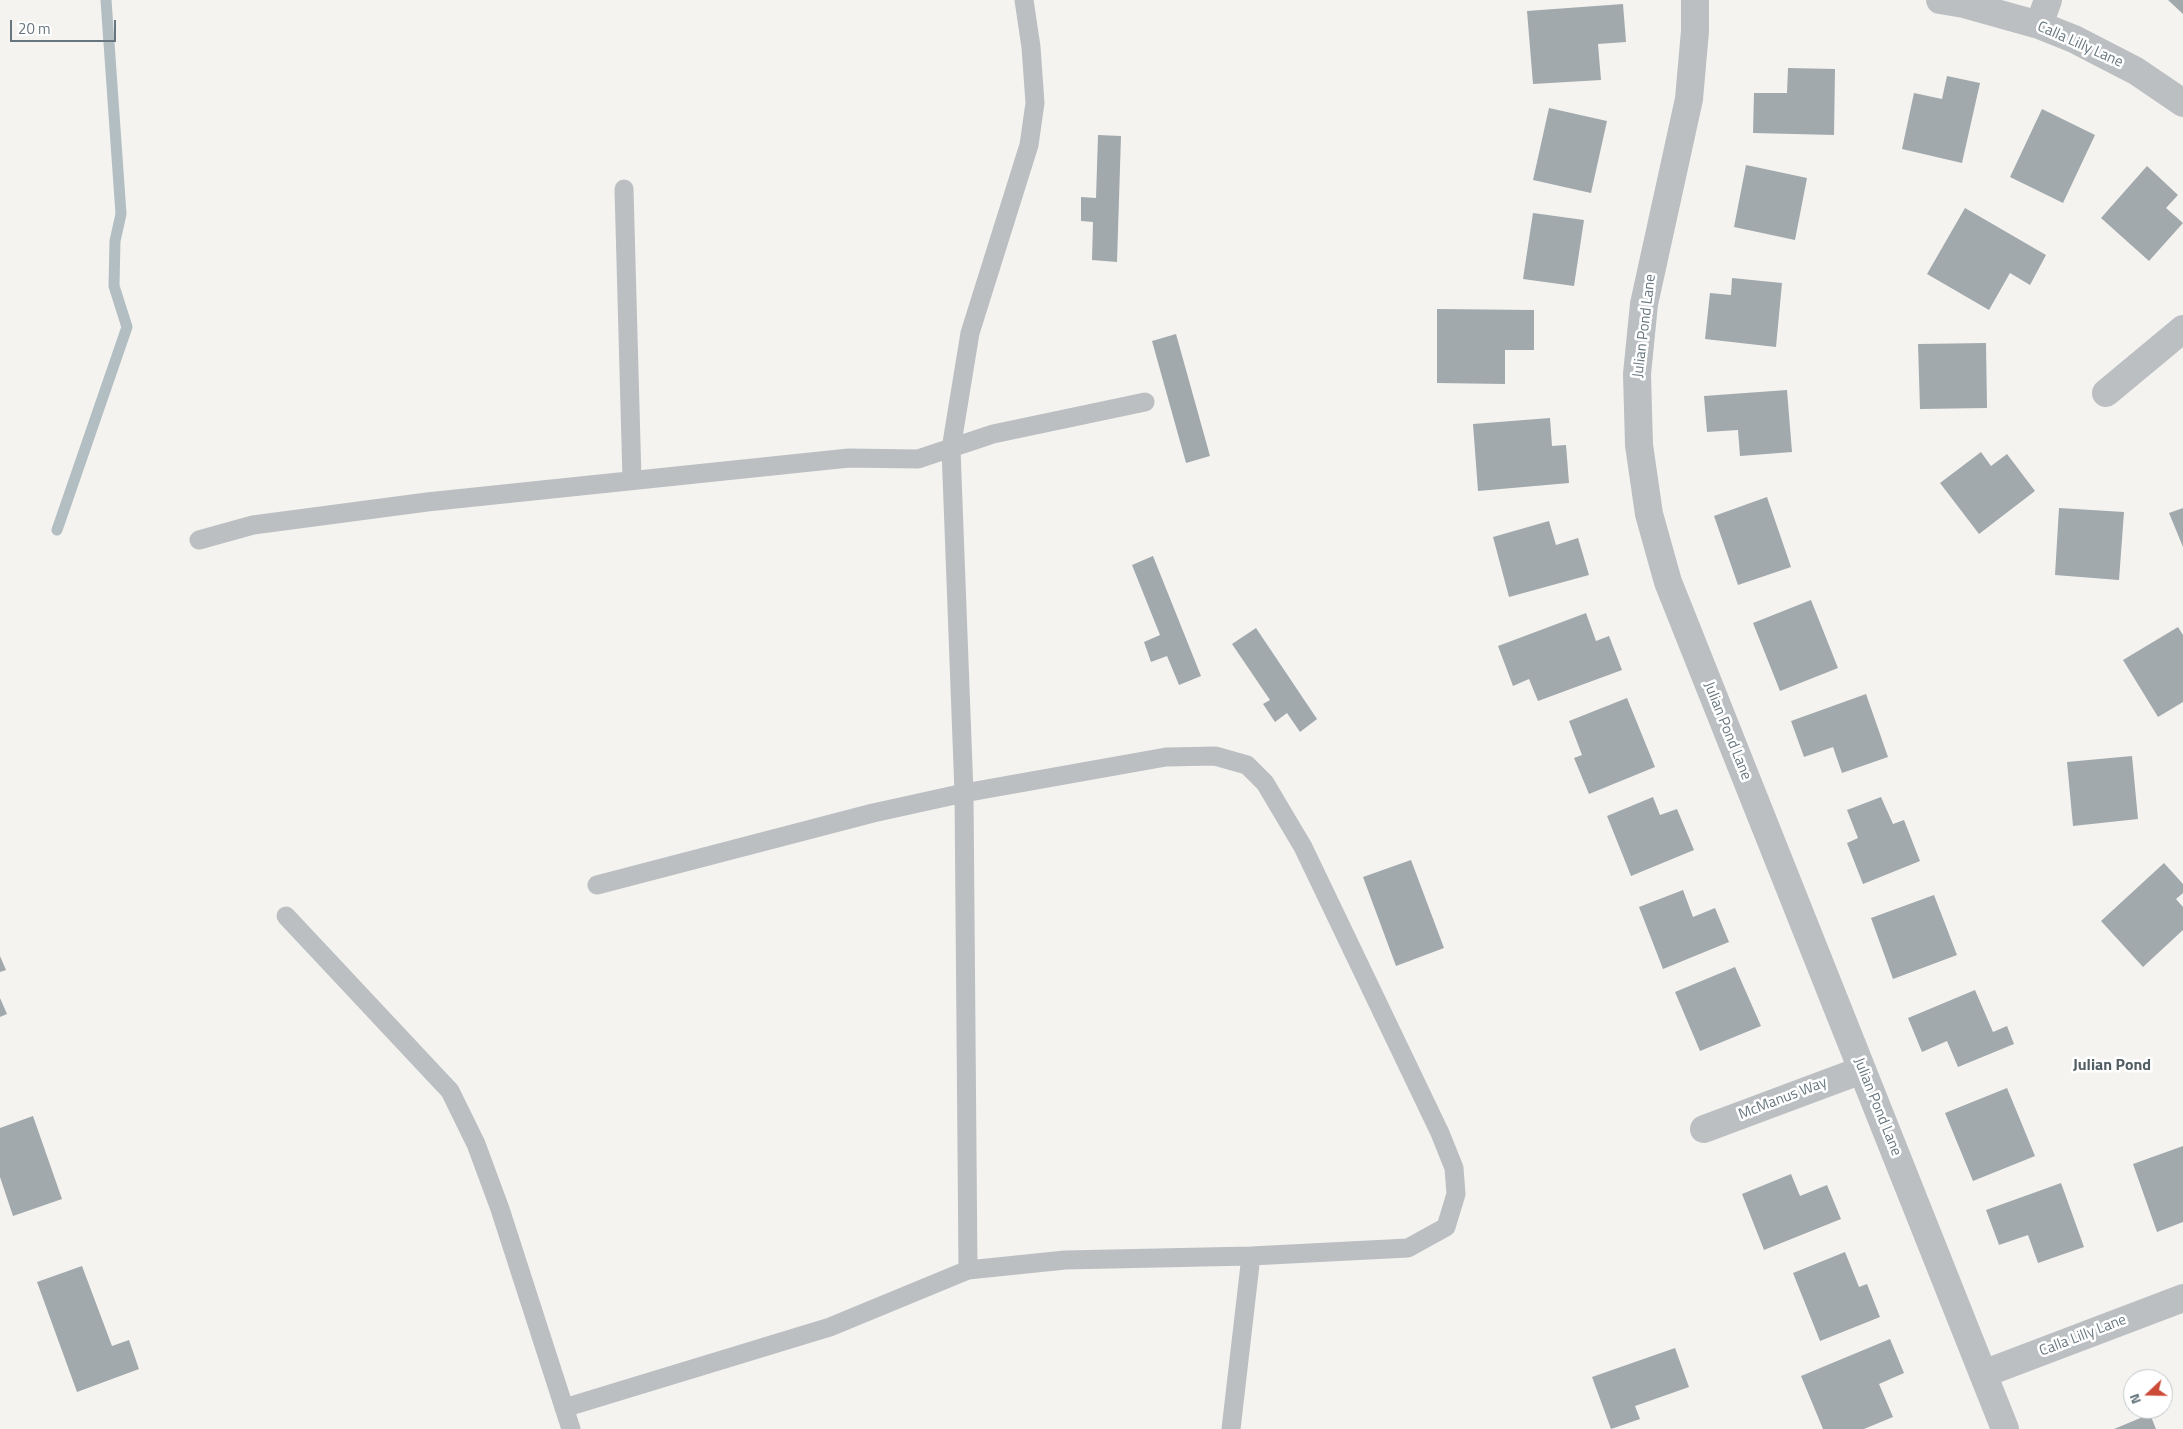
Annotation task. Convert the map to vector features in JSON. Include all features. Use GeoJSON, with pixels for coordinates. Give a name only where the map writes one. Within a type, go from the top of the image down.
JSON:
{"type":"FeatureCollection","features":[{"type":"Feature","properties":{"kind":"street","name":"Julian Pond Lane"},"geometry":{"type":"LineString","coordinates":[[1695,0],[1695,31],[1689,99],[1644,304],[1637,374],[1639,445],[1649,514],[1668,582],[2005,1429]]}},
{"type":"Feature","properties":{"kind":"street","name":"Calla Lilly Lane"},"geometry":{"type":"LineString","coordinates":[[1940,0],[2044,12],[2074,39],[2136,71],[2183,103]]}},
{"type":"Feature","properties":{"kind":"street"},"geometry":{"type":"LineString","coordinates":[[2106,393],[2183,329]]}},
{"type":"Feature","properties":{"kind":"street","name":"McManus Way"},"geometry":{"type":"LineString","coordinates":[[1704,1129],[1862,1070]]}},
{"type":"Feature","properties":{"kind":"street","name":"Calla Lilly Lane"},"geometry":{"type":"LineString","coordinates":[[1983,1374],[2183,1298]]}},
{"type":"Feature","properties":{"kind":"lane"},"geometry":{"type":"LineString","coordinates":[[968,1270],[964,793],[951,449],[970,334],[1029,145],[1036,103],[1031,47],[1024,0]]}},
{"type":"Feature","properties":{"kind":"lane"},"geometry":{"type":"LineString","coordinates":[[624,189],[632,480]]}},
{"type":"Feature","properties":{"kind":"lane"},"geometry":{"type":"LineString","coordinates":[[199,540],[253,525],[427,502],[849,458],[918,459],[993,434],[1145,402]]}},
{"type":"Feature","properties":{"kind":"lane"},"geometry":{"type":"LineString","coordinates":[[564,1408],[830,1327],[968,1270],[1065,1260],[1251,1256],[1408,1248],[1446,1228],[1456,1194],[1454,1168],[1440,1133],[1302,846],[1265,783],[1247,765],[1215,756],[1166,757],[964,793],[873,813],[597,886]]}},
{"type":"Feature","properties":{"kind":"lane"},"geometry":{"type":"LineString","coordinates":[[286,916],[450,1091],[476,1144],[500,1209],[571,1429]]}},
{"type":"Feature","properties":{"kind":"lane"},"geometry":{"type":"LineString","coordinates":[[1231,1429],[1251,1256]]}},
{"type":"Feature","properties":{"kind":"building"},"geometry":{"type":"Polygon","coordinates":[[[2168,0],[2183,0],[2183,14],[2168,0]]]}},
{"type":"Feature","properties":{"kind":"building"},"geometry":{"type":"Polygon","coordinates":[[[1623,4],[1626,42],[1598,44],[1601,80],[1533,84],[1527,11],[1623,4]]]}},
{"type":"Feature","properties":{"kind":"building"},"geometry":{"type":"Polygon","coordinates":[[[1788,68],[1835,69],[1834,135],[1753,133],[1754,93],[1787,93],[1788,68]]]}},
{"type":"Feature","properties":{"kind":"building"},"geometry":{"type":"Polygon","coordinates":[[[1947,76],[1980,83],[1962,163],[1902,149],[1914,93],[1942,99],[1947,76]]]}},
{"type":"Feature","properties":{"kind":"building"},"geometry":{"type":"Polygon","coordinates":[[[1549,108],[1607,121],[1591,193],[1533,180],[1549,108]]]}},
{"type":"Feature","properties":{"kind":"building"},"geometry":{"type":"Polygon","coordinates":[[[2042,109],[2095,135],[2063,203],[2010,177],[2042,109]]]}},
{"type":"Feature","properties":{"kind":"building"},"geometry":{"type":"Polygon","coordinates":[[[1098,135],[1121,136],[1117,262],[1092,260],[1093,222],[1081,221],[1081,197],[1096,198],[1098,135]]]}},
{"type":"Feature","properties":{"kind":"building"},"geometry":{"type":"Polygon","coordinates":[[[1746,165],[1807,178],[1795,240],[1734,227],[1746,165]]]}},
{"type":"Feature","properties":{"kind":"building"},"geometry":{"type":"Polygon","coordinates":[[[2147,166],[2178,195],[2166,208],[2183,223],[2149,261],[2101,218],[2147,166]]]}},
{"type":"Feature","properties":{"kind":"building"},"geometry":{"type":"Polygon","coordinates":[[[1965,208],[2046,255],[2030,285],[2010,273],[1989,310],[1927,274],[1965,208]]]}},
{"type":"Feature","properties":{"kind":"building"},"geometry":{"type":"Polygon","coordinates":[[[1533,213],[1584,220],[1574,286],[1523,279],[1533,213]]]}},
{"type":"Feature","properties":{"kind":"building"},"geometry":{"type":"Polygon","coordinates":[[[1732,278],[1782,283],[1776,347],[1705,339],[1710,293],[1731,295],[1732,278]]]}},
{"type":"Feature","properties":{"kind":"building"},"geometry":{"type":"Polygon","coordinates":[[[1437,309],[1534,310],[1534,350],[1505,350],[1505,384],[1437,383],[1437,309]]]}},
{"type":"Feature","properties":{"kind":"building"},"geometry":{"type":"Polygon","coordinates":[[[1176,334],[1210,456],[1186,463],[1152,341],[1176,334]]]}},
{"type":"Feature","properties":{"kind":"building"},"geometry":{"type":"Polygon","coordinates":[[[1986,343],[1987,408],[1920,409],[1918,344],[1986,343]]]}},
{"type":"Feature","properties":{"kind":"building"},"geometry":{"type":"Polygon","coordinates":[[[1787,390],[1792,452],[1740,456],[1738,430],[1707,432],[1704,396],[1787,390]]]}},
{"type":"Feature","properties":{"kind":"building"},"geometry":{"type":"Polygon","coordinates":[[[1550,418],[1552,446],[1566,445],[1569,483],[1478,491],[1473,424],[1550,418]]]}},
{"type":"Feature","properties":{"kind":"building"},"geometry":{"type":"Polygon","coordinates":[[[1981,452],[1991,466],[2007,454],[2035,491],[1979,534],[1940,483],[1981,452]]]}},
{"type":"Feature","properties":{"kind":"building"},"geometry":{"type":"Polygon","coordinates":[[[1767,497],[1791,567],[1738,585],[1714,516],[1767,497]]]}},
{"type":"Feature","properties":{"kind":"building"},"geometry":{"type":"Polygon","coordinates":[[[2059,508],[2124,512],[2119,580],[2055,575],[2059,508]]]}},
{"type":"Feature","properties":{"kind":"building"},"geometry":{"type":"Polygon","coordinates":[[[2183,508],[2183,547],[2169,513],[2183,508]]]}},
{"type":"Feature","properties":{"kind":"building"},"geometry":{"type":"Polygon","coordinates":[[[1549,521],[1556,545],[1578,538],[1589,575],[1509,597],[1493,537],[1549,521]]]}},
{"type":"Feature","properties":{"kind":"building"},"geometry":{"type":"Polygon","coordinates":[[[1153,556],[1201,676],[1179,685],[1167,656],[1151,662],[1144,642],[1160,635],[1132,565],[1153,556]]]}},
{"type":"Feature","properties":{"kind":"building"},"geometry":{"type":"Polygon","coordinates":[[[1811,600],[1838,668],[1780,691],[1753,623],[1811,600]]]}},
{"type":"Feature","properties":{"kind":"building"},"geometry":{"type":"Polygon","coordinates":[[[1586,613],[1596,641],[1609,636],[1622,670],[1538,701],[1529,679],[1513,686],[1498,646],[1586,613]]]}},
{"type":"Feature","properties":{"kind":"building"},"geometry":{"type":"Polygon","coordinates":[[[2178,627],[2183,635],[2183,702],[2158,717],[2123,660],[2178,627]]]}},
{"type":"Feature","properties":{"kind":"building"},"geometry":{"type":"Polygon","coordinates":[[[1256,628],[1317,719],[1300,732],[1287,713],[1275,722],[1263,704],[1270,700],[1232,644],[1256,628]]]}},
{"type":"Feature","properties":{"kind":"building"},"geometry":{"type":"Polygon","coordinates":[[[1866,694],[1888,757],[1842,773],[1833,747],[1804,757],[1791,721],[1866,694]]]}},
{"type":"Feature","properties":{"kind":"building"},"geometry":{"type":"Polygon","coordinates":[[[1627,698],[1655,767],[1589,794],[1574,758],[1582,755],[1569,721],[1627,698]]]}},
{"type":"Feature","properties":{"kind":"building"},"geometry":{"type":"Polygon","coordinates":[[[2132,756],[2138,819],[2073,826],[2067,762],[2132,756]]]}},
{"type":"Feature","properties":{"kind":"building"},"geometry":{"type":"Polygon","coordinates":[[[1653,797],[1660,815],[1677,809],[1694,850],[1631,876],[1607,816],[1653,797]]]}},
{"type":"Feature","properties":{"kind":"building"},"geometry":{"type":"Polygon","coordinates":[[[1881,797],[1893,824],[1904,820],[1920,861],[1863,884],[1847,843],[1858,838],[1847,810],[1881,797]]]}},
{"type":"Feature","properties":{"kind":"building"},"geometry":{"type":"Polygon","coordinates":[[[1411,860],[1444,948],[1396,966],[1363,877],[1411,860]]]}},
{"type":"Feature","properties":{"kind":"building"},"geometry":{"type":"Polygon","coordinates":[[[2164,863],[2183,884],[2183,893],[2176,899],[2183,907],[2183,930],[2143,967],[2101,921],[2164,863]]]}},
{"type":"Feature","properties":{"kind":"building"},"geometry":{"type":"Polygon","coordinates":[[[1683,890],[1693,917],[1715,908],[1729,942],[1663,969],[1639,907],[1683,890]]]}},
{"type":"Feature","properties":{"kind":"building"},"geometry":{"type":"Polygon","coordinates":[[[1934,895],[1957,955],[1893,979],[1871,918],[1934,895]]]}},
{"type":"Feature","properties":{"kind":"building"},"geometry":{"type":"Polygon","coordinates":[[[0,956],[6,970],[0,972],[0,956]]]}},
{"type":"Feature","properties":{"kind":"building"},"geometry":{"type":"Polygon","coordinates":[[[1735,967],[1761,1026],[1700,1051],[1675,992],[1735,967]]]}},
{"type":"Feature","properties":{"kind":"building"},"geometry":{"type":"Polygon","coordinates":[[[1975,990],[1993,1032],[2007,1026],[2014,1044],[1958,1067],[1947,1041],[1922,1052],[1908,1018],[1975,990]]]}},
{"type":"Feature","properties":{"kind":"building"},"geometry":{"type":"Polygon","coordinates":[[[0,998],[7,1014],[0,1017],[0,998]]]}},
{"type":"Feature","properties":{"kind":"building"},"geometry":{"type":"Polygon","coordinates":[[[2007,1088],[2035,1156],[1973,1181],[1945,1113],[2007,1088]]]}},
{"type":"Feature","properties":{"kind":"building"},"geometry":{"type":"Polygon","coordinates":[[[33,1116],[62,1199],[13,1216],[0,1177],[0,1128],[33,1116]]]}},
{"type":"Feature","properties":{"kind":"building"},"geometry":{"type":"Polygon","coordinates":[[[2183,1146],[2183,1222],[2157,1232],[2133,1164],[2183,1146]]]}},
{"type":"Feature","properties":{"kind":"building"},"geometry":{"type":"Polygon","coordinates":[[[1791,1174],[1800,1196],[1827,1185],[1841,1219],[1764,1250],[1742,1194],[1791,1174]]]}},
{"type":"Feature","properties":{"kind":"building"},"geometry":{"type":"Polygon","coordinates":[[[2061,1183],[2084,1247],[2038,1263],[2028,1235],[1999,1245],[1986,1210],[2061,1183]]]}},
{"type":"Feature","properties":{"kind":"building"},"geometry":{"type":"Polygon","coordinates":[[[1845,1252],[1859,1287],[1867,1284],[1880,1317],[1820,1341],[1793,1273],[1845,1252]]]}},
{"type":"Feature","properties":{"kind":"building"},"geometry":{"type":"Polygon","coordinates":[[[82,1266],[112,1346],[129,1340],[139,1369],[77,1392],[37,1282],[82,1266]]]}},
{"type":"Feature","properties":{"kind":"building"},"geometry":{"type":"Polygon","coordinates":[[[1890,1339],[1904,1373],[1879,1384],[1893,1417],[1864,1429],[1823,1429],[1801,1376],[1890,1339]]]}},
{"type":"Feature","properties":{"kind":"building"},"geometry":{"type":"Polygon","coordinates":[[[1675,1348],[1689,1387],[1635,1406],[1640,1419],[1611,1429],[1592,1377],[1675,1348]]]}},
{"type":"Feature","properties":{"kind":"building"},"geometry":{"type":"Polygon","coordinates":[[[2138,1419],[2152,1419],[2156,1429],[2114,1429],[2138,1419]]]}},
{"type":"Feature","properties":{"kind":"waterway"},"geometry":{"type":"LineString","coordinates":[[57,530],[127,327],[114,286],[115,241],[121,214],[106,0]]}},
{"type":"Feature","properties":{"kind":"district","name":"Julian Pond"},"geometry":{"type":"Point","coordinates":[2112,1066]}}]}
